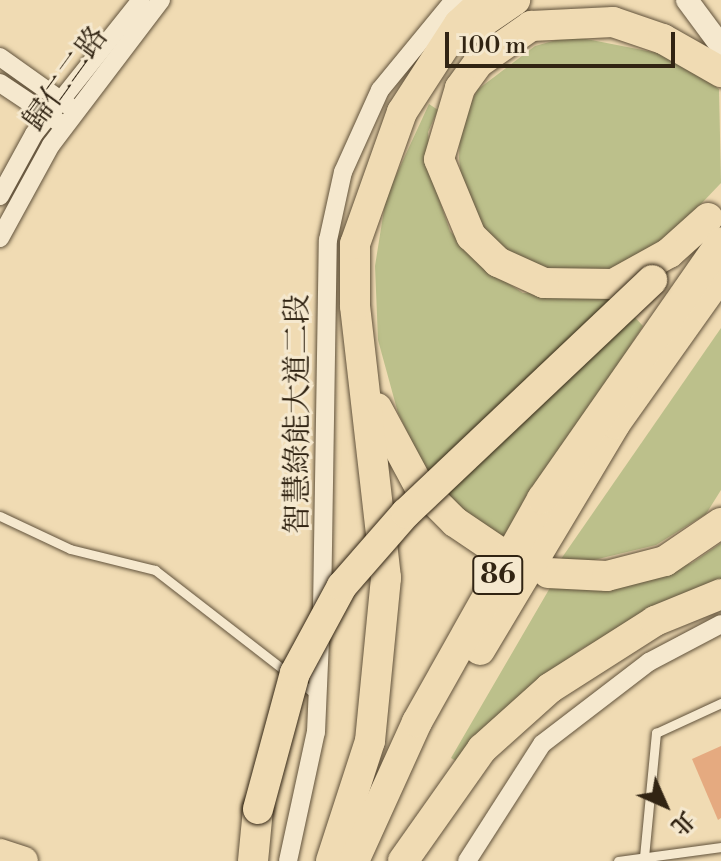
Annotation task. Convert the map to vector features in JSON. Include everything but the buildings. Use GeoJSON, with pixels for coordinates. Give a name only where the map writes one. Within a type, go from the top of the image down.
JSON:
{"type":"FeatureCollection","features":[{"type":"Feature","properties":{"kind":"highway"},"geometry":{"type":"LineString","coordinates":[[331,861],[370,741],[386,578],[363,377],[355,244],[402,112],[485,0]]}},
{"type":"Feature","properties":{"kind":"highway"},"geometry":{"type":"LineString","coordinates":[[439,59],[515,0]]}},
{"type":"Feature","properties":{"kind":"highway"},"geometry":{"type":"LineString","coordinates":[[717,220],[669,253],[613,284],[544,283],[498,262],[471,236],[439,159],[460,88],[478,63],[531,26],[613,22],[663,39],[721,72]]}},
{"type":"Feature","properties":{"kind":"highway"},"geometry":{"type":"LineString","coordinates":[[253,861],[258,809],[295,673],[342,586],[406,513],[717,220]]}},
{"type":"Feature","properties":{"kind":"highway","name":"86"},"geometry":{"type":"LineString","coordinates":[[374,861],[498,616],[679,314],[717,220]]}},
{"type":"Feature","properties":{"kind":"highway","name":"86"},"geometry":{"type":"LineString","coordinates":[[354,861],[480,605],[595,413],[679,314],[721,275]]}},
{"type":"Feature","properties":{"kind":"highway"},"geometry":{"type":"LineString","coordinates":[[363,377],[419,486],[455,522],[504,555]]}},
{"type":"Feature","properties":{"kind":"highway"},"geometry":{"type":"LineString","coordinates":[[548,573],[607,576],[665,561],[721,523]]}},
{"type":"Feature","properties":{"kind":"highway"},"geometry":{"type":"LineString","coordinates":[[403,861],[482,749],[550,688],[655,621],[721,594]]}},
{"type":"Feature","properties":{"kind":"main road"},"geometry":{"type":"LineString","coordinates":[[0,853],[24,861]]}},
{"type":"Feature","properties":{"kind":"street","name":"歸仁二路"},"geometry":{"type":"LineString","coordinates":[[0,238],[66,111],[141,0]]}},
{"type":"Feature","properties":{"kind":"street","name":"歸仁二路"},"geometry":{"type":"LineString","coordinates":[[0,196],[47,116],[66,111],[161,0]]}},
{"type":"Feature","properties":{"kind":"street","name":"智慧綠能大道二段"},"geometry":{"type":"LineString","coordinates":[[288,861],[316,732],[329,526],[328,240],[343,172],[380,90],[454,0]]}},
{"type":"Feature","properties":{"kind":"street"},"geometry":{"type":"LineString","coordinates":[[687,0],[721,46]]}},
{"type":"Feature","properties":{"kind":"street"},"geometry":{"type":"LineString","coordinates":[[0,57],[66,111]]}},
{"type":"Feature","properties":{"kind":"street"},"geometry":{"type":"LineString","coordinates":[[0,83],[47,116]]}},
{"type":"Feature","properties":{"kind":"street"},"geometry":{"type":"LineString","coordinates":[[467,861],[542,744],[638,670],[721,624]]}},
{"type":"Feature","properties":{"kind":"lane"},"geometry":{"type":"LineString","coordinates":[[0,516],[70,549],[155,570],[316,695]]}},
{"type":"Feature","properties":{"kind":"lane"},"geometry":{"type":"LineString","coordinates":[[644,857],[656,733],[721,703]]}},
{"type":"Feature","properties":{"kind":"lane"},"geometry":{"type":"LineString","coordinates":[[618,861],[721,847]]}},
{"type":"Feature","properties":{"kind":"green space"},"geometry":{"type":"Polygon","coordinates":[[[571,36],[673,56],[719,89],[721,183],[657,250],[623,269],[569,279],[520,263],[483,230],[463,195],[459,158],[460,127],[477,90],[535,46],[571,36]]]}},
{"type":"Feature","properties":{"kind":"green space"},"geometry":{"type":"Polygon","coordinates":[[[429,104],[438,110],[428,132],[432,178],[450,231],[486,269],[523,293],[610,291],[643,326],[505,542],[446,497],[423,464],[398,413],[378,340],[375,266],[386,197],[429,104]]]}},
{"type":"Feature","properties":{"kind":"green space"},"geometry":{"type":"Polygon","coordinates":[[[721,328],[721,490],[706,514],[656,545],[594,560],[561,559],[721,328]]]}},
{"type":"Feature","properties":{"kind":"green space"},"geometry":{"type":"Polygon","coordinates":[[[721,543],[721,579],[581,649],[458,762],[451,758],[551,586],[611,589],[692,563],[721,543]]]}}]}
